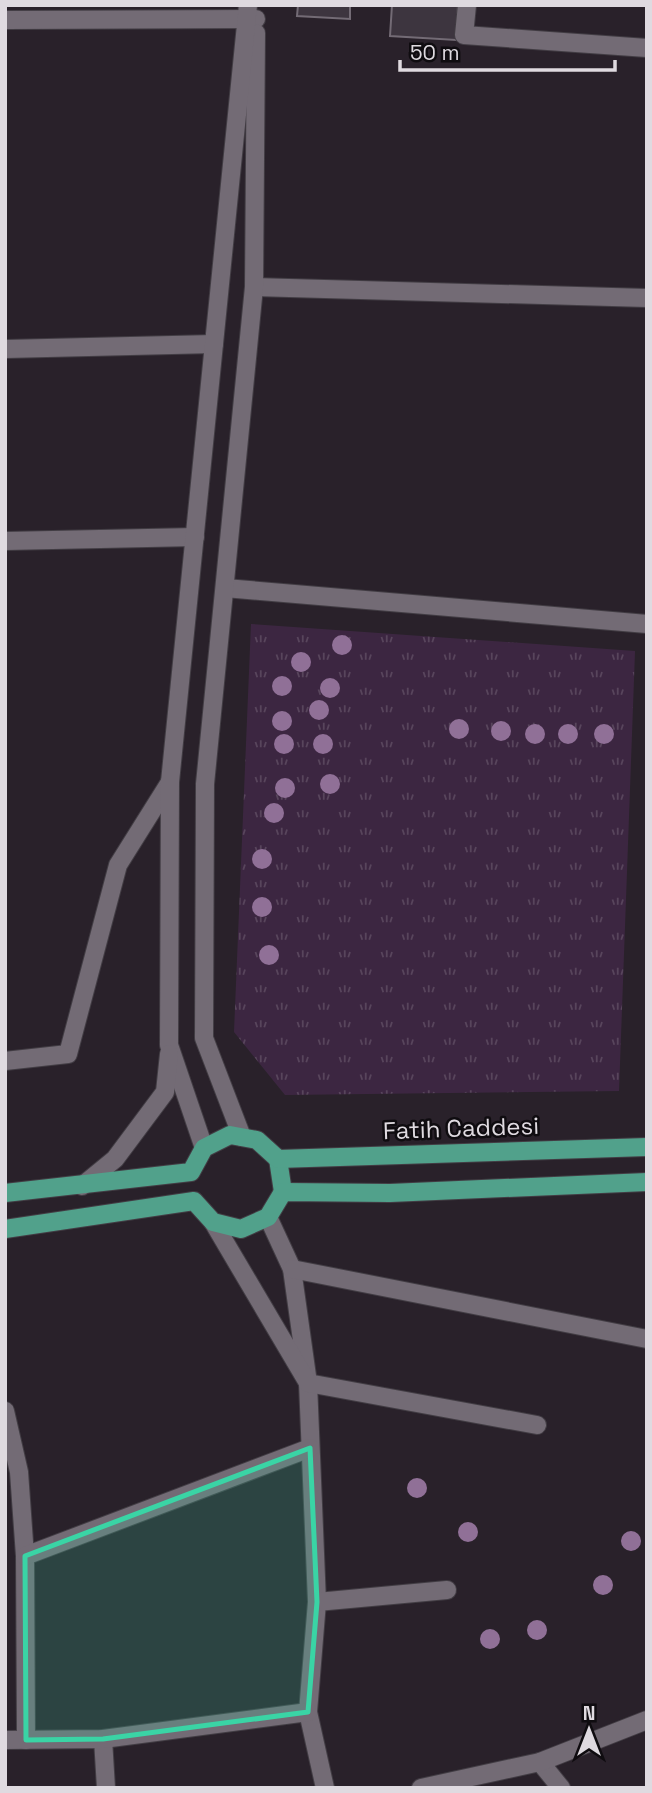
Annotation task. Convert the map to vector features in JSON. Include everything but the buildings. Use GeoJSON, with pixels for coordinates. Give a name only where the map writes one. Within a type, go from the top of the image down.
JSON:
{"type":"FeatureCollection","features":[{"type":"Feature","properties":{"kind":"main road"},"geometry":{"type":"LineString","coordinates":[[230,1135],[242,1137],[257,1140],[278,1159],[283,1192],[268,1217],[241,1228],[213,1222],[194,1201],[191,1172],[204,1148],[230,1135]]}},
{"type":"Feature","properties":{"kind":"main road","name":"Fatih Caddesi"},"geometry":{"type":"LineString","coordinates":[[278,1159],[647,1147]]}},
{"type":"Feature","properties":{"kind":"main road"},"geometry":{"type":"LineString","coordinates":[[5,1193],[191,1172]]}},
{"type":"Feature","properties":{"kind":"main road"},"geometry":{"type":"LineString","coordinates":[[283,1192],[390,1193],[647,1182]]}},
{"type":"Feature","properties":{"kind":"main road"},"geometry":{"type":"LineString","coordinates":[[5,1228],[194,1201]]}},
{"type":"Feature","properties":{"kind":"street"},"geometry":{"type":"LineString","coordinates":[[467,5],[464,35],[647,48]]}},
{"type":"Feature","properties":{"kind":"street"},"geometry":{"type":"LineString","coordinates":[[5,20],[114,12],[252,12]]}},
{"type":"Feature","properties":{"kind":"street"},"geometry":{"type":"LineString","coordinates":[[242,1137],[204,1038],[205,784],[254,287],[252,12]]}},
{"type":"Feature","properties":{"kind":"street"},"geometry":{"type":"LineString","coordinates":[[82,1186],[115,1159],[165,1092],[169,1045],[170,782],[214,344],[252,12]]}},
{"type":"Feature","properties":{"kind":"street"},"geometry":{"type":"LineString","coordinates":[[254,287],[647,298]]}},
{"type":"Feature","properties":{"kind":"street"},"geometry":{"type":"LineString","coordinates":[[5,349],[214,344]]}},
{"type":"Feature","properties":{"kind":"street"},"geometry":{"type":"LineString","coordinates":[[5,541],[195,537]]}},
{"type":"Feature","properties":{"kind":"street"},"geometry":{"type":"LineString","coordinates":[[225,588],[647,624]]}},
{"type":"Feature","properties":{"kind":"street"},"geometry":{"type":"LineString","coordinates":[[5,1061],[68,1054],[118,865],[170,782]]}},
{"type":"Feature","properties":{"kind":"street"},"geometry":{"type":"LineString","coordinates":[[169,1045],[204,1148]]}},
{"type":"Feature","properties":{"kind":"street"},"geometry":{"type":"LineString","coordinates":[[268,1217],[292,1269],[308,1383],[317,1602],[308,1712],[325,1788]]}},
{"type":"Feature","properties":{"kind":"street"},"geometry":{"type":"LineString","coordinates":[[213,1222],[308,1383],[537,1425]]}},
{"type":"Feature","properties":{"kind":"street"},"geometry":{"type":"LineString","coordinates":[[292,1269],[647,1339]]}},
{"type":"Feature","properties":{"kind":"street"},"geometry":{"type":"LineString","coordinates":[[5,1411],[25,1556],[26,1740]]}},
{"type":"Feature","properties":{"kind":"street"},"geometry":{"type":"LineString","coordinates":[[25,1556],[310,1448]]}},
{"type":"Feature","properties":{"kind":"street"},"geometry":{"type":"LineString","coordinates":[[317,1602],[447,1590]]}},
{"type":"Feature","properties":{"kind":"street"},"geometry":{"type":"LineString","coordinates":[[5,1740],[103,1739],[308,1712]]}},
{"type":"Feature","properties":{"kind":"street"},"geometry":{"type":"LineString","coordinates":[[421,1788],[540,1762],[647,1720]]}},
{"type":"Feature","properties":{"kind":"street"},"geometry":{"type":"LineString","coordinates":[[103,1739],[106,1788]]}},
{"type":"Feature","properties":{"kind":"street"},"geometry":{"type":"LineString","coordinates":[[540,1762],[561,1788]]}},
{"type":"Feature","properties":{"kind":"highlighted area"},"geometry":{"type":"Polygon","coordinates":[[[310,1448],[317,1602],[308,1712],[103,1739],[26,1740],[25,1556],[310,1448]]]}},
{"type":"Feature","properties":{"kind":"green space"},"geometry":{"type":"Polygon","coordinates":[[[251,624],[635,651],[619,1091],[285,1095],[234,1032],[251,624]]]}}]}
